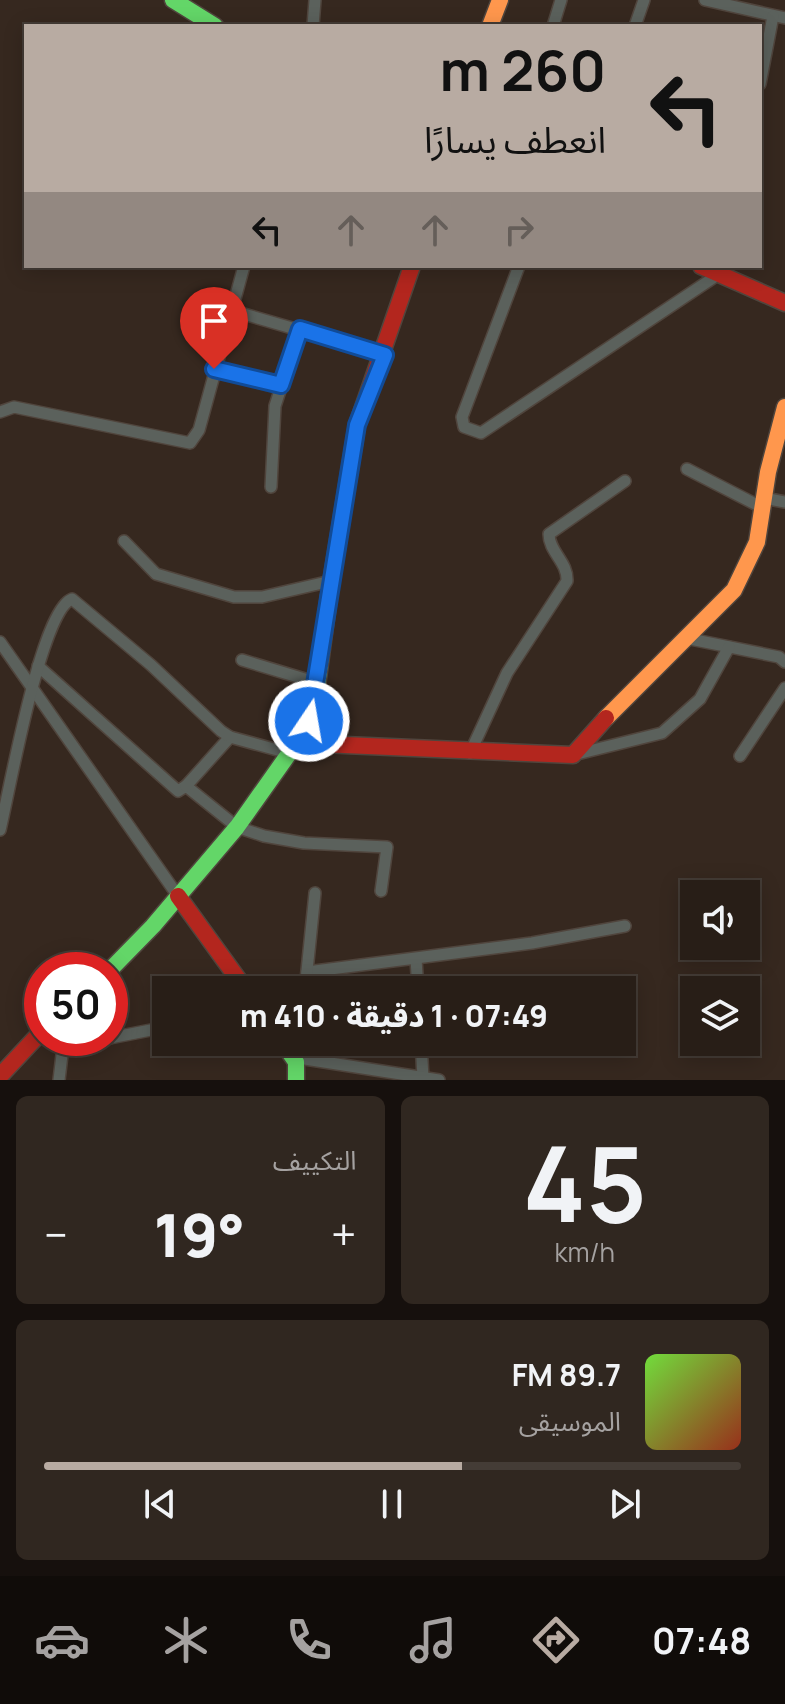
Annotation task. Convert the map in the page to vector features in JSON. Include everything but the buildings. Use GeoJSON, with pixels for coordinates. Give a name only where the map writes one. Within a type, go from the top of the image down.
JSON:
{"type":"FeatureCollection","features":[{"type":"Feature","properties":{"kind":"street"},"geometry":{"type":"LineString","coordinates":[[173,0],[212,24]]}},
{"type":"Feature","properties":{"kind":"street"},"geometry":{"type":"LineString","coordinates":[[313,24],[315,0]]}},
{"type":"Feature","properties":{"kind":"street"},"geometry":{"type":"LineString","coordinates":[[491,24],[500,0]]}},
{"type":"Feature","properties":{"kind":"street"},"geometry":{"type":"LineString","coordinates":[[554,24],[561,0]]}},
{"type":"Feature","properties":{"kind":"street"},"geometry":{"type":"LineString","coordinates":[[636,24],[644,0]]}},
{"type":"Feature","properties":{"kind":"street"},"geometry":{"type":"LineString","coordinates":[[705,0],[779,17],[762,68]]}},
{"type":"Feature","properties":{"kind":"street"},"geometry":{"type":"LineString","coordinates":[[1,407],[14,407],[190,443],[199,430],[243,268]]}},
{"type":"Feature","properties":{"kind":"street"},"geometry":{"type":"LineString","coordinates":[[127,952],[237,827],[296,748],[309,721],[318,683],[357,425],[385,355],[411,268]]}},
{"type":"Feature","properties":{"kind":"street"},"geometry":{"type":"LineString","coordinates":[[518,268],[462,417],[464,427],[481,433],[718,271],[758,287],[785,303]]}},
{"type":"Feature","properties":{"kind":"street"},"geometry":{"type":"LineString","coordinates":[[230,310],[385,355]]}},
{"type":"Feature","properties":{"kind":"street"},"geometry":{"type":"LineString","coordinates":[[271,487],[272,427],[281,385],[300,329]]}},
{"type":"Feature","properties":{"kind":"street"},"geometry":{"type":"LineString","coordinates":[[214,369],[281,385]]}},
{"type":"Feature","properties":{"kind":"street"},"geometry":{"type":"LineString","coordinates":[[573,755],[626,695],[734,590],[757,542],[785,407]]}},
{"type":"Feature","properties":{"kind":"street"},"geometry":{"type":"LineString","coordinates":[[687,469],[764,503],[785,502]]}},
{"type":"Feature","properties":{"kind":"street"},"geometry":{"type":"LineString","coordinates":[[470,753],[507,673],[567,581],[565,568],[549,544],[549,534],[625,481]]}},
{"type":"Feature","properties":{"kind":"street"},"geometry":{"type":"LineString","coordinates":[[124,541],[156,574],[234,597],[262,597],[331,581]]}},
{"type":"Feature","properties":{"kind":"street"},"geometry":{"type":"LineString","coordinates":[[0,826],[38,666],[61,607],[72,599],[230,737],[296,748],[573,755],[662,733],[700,699],[729,647]]}},
{"type":"Feature","properties":{"kind":"street"},"geometry":{"type":"LineString","coordinates":[[685,638],[779,657],[785,662]]}},
{"type":"Feature","properties":{"kind":"street"},"geometry":{"type":"LineString","coordinates":[[2,649],[236,976]]}},
{"type":"Feature","properties":{"kind":"street"},"geometry":{"type":"LineString","coordinates":[[242,660],[318,683]]}},
{"type":"Feature","properties":{"kind":"street"},"geometry":{"type":"LineString","coordinates":[[38,666],[178,791],[230,737]]}},
{"type":"Feature","properties":{"kind":"street"},"geometry":{"type":"LineString","coordinates":[[740,756],[785,688]]}},
{"type":"Feature","properties":{"kind":"street"},"geometry":{"type":"LineString","coordinates":[[186,786],[237,827],[304,843],[384,846],[388,849],[381,891]]}},
{"type":"Feature","properties":{"kind":"street"},"geometry":{"type":"LineString","coordinates":[[307,976],[315,893]]}},
{"type":"Feature","properties":{"kind":"street"},"geometry":{"type":"LineString","coordinates":[[307,972],[416,959],[625,926]]}},
{"type":"Feature","properties":{"kind":"street"},"geometry":{"type":"LineString","coordinates":[[416,959],[417,976]]}},
{"type":"Feature","properties":{"kind":"street"},"geometry":{"type":"LineString","coordinates":[[128,1034],[152,1030]]}},
{"type":"Feature","properties":{"kind":"street"},"geometry":{"type":"LineString","coordinates":[[0,1076],[24,1050]]}},
{"type":"Feature","properties":{"kind":"street"},"geometry":{"type":"LineString","coordinates":[[59,1080],[61,1056]]}},
{"type":"Feature","properties":{"kind":"street"},"geometry":{"type":"LineString","coordinates":[[422,1056],[423,1078]]}},
{"type":"Feature","properties":{"kind":"street"},"geometry":{"type":"LineString","coordinates":[[292,1059],[439,1080]]}},
{"type":"Feature","properties":{"kind":"traffic: fast"},"geometry":{"type":"LineString","coordinates":[[173,0],[212,24]]}},
{"type":"Feature","properties":{"kind":"traffic: fast"},"geometry":{"type":"LineString","coordinates":[[128,952],[237,827],[305,731],[316,693],[329,596]]}},
{"type":"Feature","properties":{"kind":"traffic: fast"},"geometry":{"type":"LineString","coordinates":[[292,1056],[296,1062],[296,1080]]}},
{"type":"Feature","properties":{"kind":"traffic: slow"},"geometry":{"type":"LineString","coordinates":[[491,24],[500,0]]}},
{"type":"Feature","properties":{"kind":"traffic: slow"},"geometry":{"type":"LineString","coordinates":[[606,718],[734,590],[757,542],[768,472],[785,407]]}},
{"type":"Feature","properties":{"kind":"traffic: jam"},"geometry":{"type":"LineString","coordinates":[[329,596],[357,425],[411,268]]}},
{"type":"Feature","properties":{"kind":"traffic: jam"},"geometry":{"type":"LineString","coordinates":[[706,268],[785,303]]}},
{"type":"Feature","properties":{"kind":"traffic: jam"},"geometry":{"type":"LineString","coordinates":[[299,743],[573,755],[606,718]]}},
{"type":"Feature","properties":{"kind":"traffic: jam"},"geometry":{"type":"LineString","coordinates":[[178,896],[236,976]]}},
{"type":"Feature","properties":{"kind":"traffic: jam"},"geometry":{"type":"LineString","coordinates":[[0,1076],[24,1050]]}},
{"type":"Feature","properties":{"kind":"route"},"geometry":{"type":"LineString","coordinates":[[214,369],[281,385],[300,329],[385,355],[371,382],[357,425],[334,557],[316,693],[309,721]]}}]}
